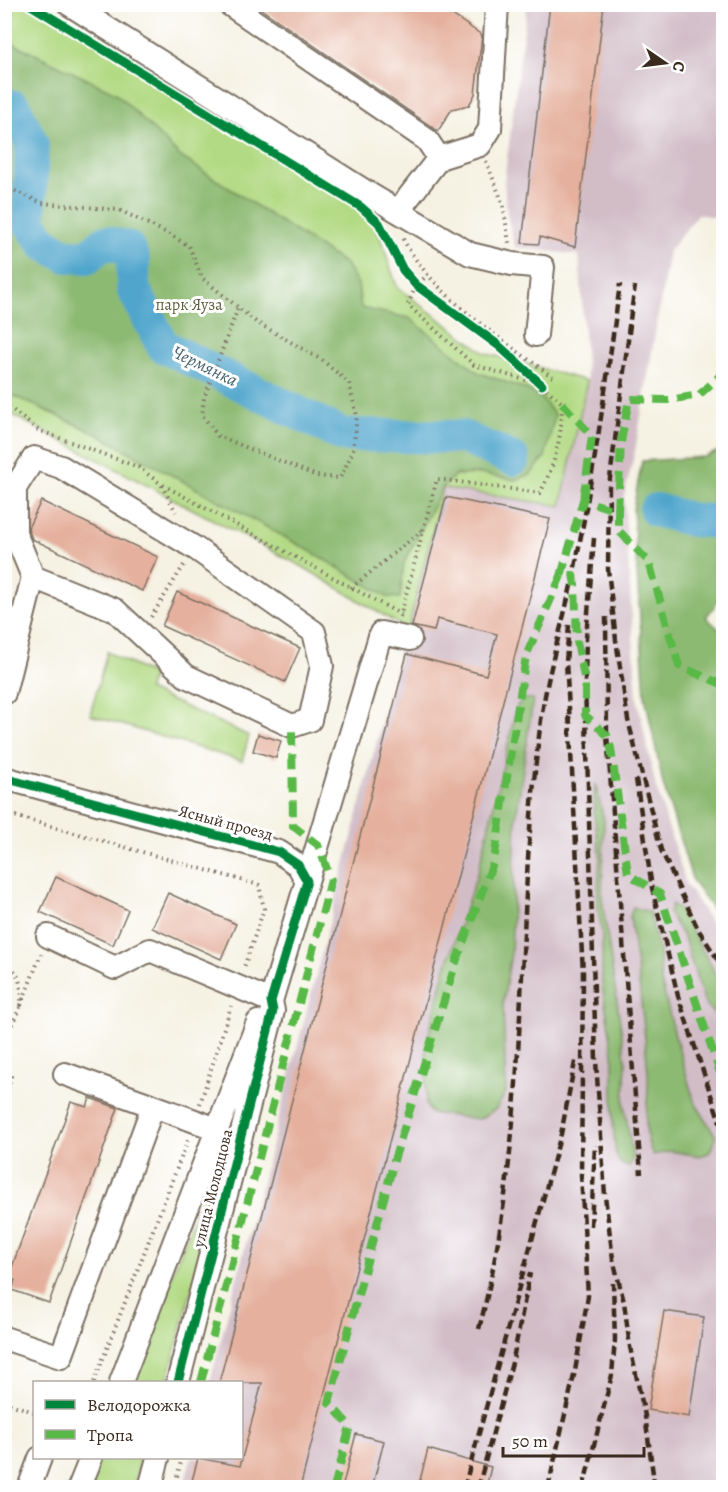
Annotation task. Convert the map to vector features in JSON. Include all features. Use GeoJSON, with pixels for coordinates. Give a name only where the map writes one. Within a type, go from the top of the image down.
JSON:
{"type":"FeatureCollection","features":[{"type":"Feature","properties":{"kind":"street"},"geometry":{"type":"LineString","coordinates":[[69,4],[399,222],[470,254],[512,264],[543,267],[536,335]]}},
{"type":"Feature","properties":{"kind":"street"},"geometry":{"type":"LineString","coordinates":[[229,4],[427,140],[439,158]]}},
{"type":"Feature","properties":{"kind":"street"},"geometry":{"type":"LineString","coordinates":[[399,222],[439,158],[480,145],[490,129],[491,9]]}},
{"type":"Feature","properties":{"kind":"street"},"geometry":{"type":"LineString","coordinates":[[4,693],[33,577],[15,533],[15,488],[34,458],[61,467],[195,548],[314,632],[322,666],[310,720],[292,726],[186,676],[115,610],[33,577]]}},
{"type":"Feature","properties":{"kind":"street"},"geometry":{"type":"LineString","coordinates":[[48,936],[115,968],[150,950],[271,1001],[381,633],[410,639]]}},
{"type":"Feature","properties":{"kind":"street","name":"Ясный проезд"},"geometry":{"type":"LineString","coordinates":[[4,778],[279,852],[298,865],[307,880]]}},
{"type":"Feature","properties":{"kind":"street","name":"улица Молодцова"},"geometry":{"type":"LineString","coordinates":[[123,1380],[264,1006],[271,1001],[273,1011],[179,1381]]}},
{"type":"Feature","properties":{"kind":"street"},"geometry":{"type":"LineString","coordinates":[[65,1074],[217,1129]]}},
{"type":"Feature","properties":{"kind":"street"},"geometry":{"type":"LineString","coordinates":[[4,1338],[61,1358],[153,1106]]}},
{"type":"Feature","properties":{"kind":"street"},"geometry":{"type":"LineString","coordinates":[[28,1488],[40,1459]]}},
{"type":"Feature","properties":{"kind":"street"},"geometry":{"type":"LineString","coordinates":[[79,1488],[91,1459]]}},
{"type":"Feature","properties":{"kind":"street"},"geometry":{"type":"LineString","coordinates":[[150,1488],[158,1459]]}},
{"type":"Feature","properties":{"kind":"path"},"geometry":{"type":"LineString","coordinates":[[480,145],[502,204],[512,264]]}},
{"type":"Feature","properties":{"kind":"path"},"geometry":{"type":"LineString","coordinates":[[4,186],[42,203],[119,210],[167,232],[189,246],[201,278],[256,322],[322,360],[349,383],[357,416],[353,451],[340,478],[317,476],[218,436],[202,415],[204,398],[238,308]]}},
{"type":"Feature","properties":{"kind":"path"},"geometry":{"type":"LineString","coordinates":[[399,222],[414,259],[439,287],[509,345],[554,378]]}},
{"type":"Feature","properties":{"kind":"path"},"geometry":{"type":"LineString","coordinates":[[413,281],[428,275]]}},
{"type":"Feature","properties":{"kind":"path"},"geometry":{"type":"LineString","coordinates":[[413,281],[425,292]]}},
{"type":"Feature","properties":{"kind":"path"},"geometry":{"type":"LineString","coordinates":[[413,281],[408,305],[474,365],[542,384]]}},
{"type":"Feature","properties":{"kind":"path"},"geometry":{"type":"LineString","coordinates":[[381,633],[402,615],[437,479],[540,493],[551,473],[562,434],[561,403],[498,345],[443,305]]}},
{"type":"Feature","properties":{"kind":"path"},"geometry":{"type":"LineString","coordinates":[[4,403],[38,430],[138,467],[161,484],[402,615]]}},
{"type":"Feature","properties":{"kind":"path"},"geometry":{"type":"LineString","coordinates":[[161,484],[178,516]]}},
{"type":"Feature","properties":{"kind":"path"},"geometry":{"type":"LineString","coordinates":[[351,588],[425,528]]}},
{"type":"Feature","properties":{"kind":"path"},"geometry":{"type":"LineString","coordinates":[[140,632],[195,548]]}},
{"type":"Feature","properties":{"kind":"path"},"geometry":{"type":"LineString","coordinates":[[4,813],[258,885]]}},
{"type":"Feature","properties":{"kind":"path"},"geometry":{"type":"LineString","coordinates":[[4,1041],[48,936]]}},
{"type":"Feature","properties":{"kind":"path"},"geometry":{"type":"LineString","coordinates":[[4,964],[15,971],[22,990],[21,1005]]}},
{"type":"Feature","properties":{"kind":"path"},"geometry":{"type":"LineString","coordinates":[[4,1059],[11,1076],[4,1110]]}},
{"type":"Feature","properties":{"kind":"path"},"geometry":{"type":"LineString","coordinates":[[5,1403],[33,1412]]}},
{"type":"Feature","properties":{"kind":"path"},"geometry":{"type":"LineString","coordinates":[[174,1488],[182,1459]]}},
{"type":"Feature","properties":{"kind":"shaded area"},"geometry":{"type":"Polygon","coordinates":[[[527,5],[723,5],[723,219],[698,214],[669,251],[635,451],[624,496],[637,698],[656,787],[686,884],[723,941],[723,1487],[183,1488],[191,1459],[243,1459],[243,1381],[210,1381],[443,487],[561,506],[587,381],[579,255],[515,247],[507,214],[504,182],[527,5]]]}},
{"type":"Feature","properties":{"kind":"green space","name":"парк Яуза"},"geometry":{"type":"Polygon","coordinates":[[[5,5],[45,5],[369,204],[397,287],[485,353],[587,381],[561,506],[443,488],[408,630],[303,567],[5,411],[5,5]]]}},
{"type":"Feature","properties":{"kind":"green space","name":"парк Яуза"},"geometry":{"type":"Polygon","coordinates":[[[4,39],[116,93],[181,157],[346,264],[358,284],[361,308],[409,318],[479,373],[526,389],[541,397],[555,415],[545,457],[530,475],[514,480],[482,474],[455,475],[443,487],[404,563],[400,598],[387,597],[310,551],[95,433],[5,392],[4,39]]]}},
{"type":"Feature","properties":{"kind":"green space"},"geometry":{"type":"Polygon","coordinates":[[[723,449],[723,596],[706,617],[723,633],[723,923],[693,882],[663,784],[645,696],[633,509],[642,461],[705,457],[723,449]]]}},
{"type":"Feature","properties":{"kind":"green space"},"geometry":{"type":"Polygon","coordinates":[[[107,652],[153,675],[148,690],[249,736],[242,761],[90,715],[107,652]]]}},
{"type":"Feature","properties":{"kind":"green space"},"geometry":{"type":"Polygon","coordinates":[[[523,699],[533,699],[516,818],[511,953],[503,1003],[506,1092],[496,1109],[480,1119],[431,1113],[426,1105],[426,1045],[445,970],[479,868],[517,706],[523,699]]]}},
{"type":"Feature","properties":{"kind":"green space"},"geometry":{"type":"Polygon","coordinates":[[[595,783],[604,820],[602,899],[626,1063],[624,1103],[633,1158],[629,1167],[621,1164],[616,1155],[613,1124],[613,1053],[602,984],[602,933],[597,903],[600,855],[594,816],[595,783]]]}},
{"type":"Feature","properties":{"kind":"green space"},"geometry":{"type":"Polygon","coordinates":[[[672,904],[680,910],[713,969],[721,990],[718,1018],[705,1003],[684,938],[669,913],[672,904]]]}},
{"type":"Feature","properties":{"kind":"green space"},"geometry":{"type":"Polygon","coordinates":[[[633,907],[649,912],[659,951],[661,981],[694,1101],[715,1135],[714,1144],[709,1153],[700,1156],[671,1151],[653,1155],[649,1145],[646,1125],[648,1073],[630,917],[633,907]]]}},
{"type":"Feature","properties":{"kind":"green space"},"geometry":{"type":"Polygon","coordinates":[[[244,1092],[167,1381],[132,1381],[132,1376],[244,1092]]]}},
{"type":"Feature","properties":{"kind":"green space"},"geometry":{"type":"Polygon","coordinates":[[[97,1459],[141,1459],[133,1487],[86,1488],[97,1459]]]}},
{"type":"Feature","properties":{"kind":"building"},"geometry":{"type":"Polygon","coordinates":[[[254,4],[436,4],[482,35],[475,94],[469,105],[452,109],[438,131],[254,4]]]}},
{"type":"Feature","properties":{"kind":"building"},"geometry":{"type":"Polygon","coordinates":[[[550,4],[604,4],[575,247],[540,237],[539,244],[522,243],[550,4]]]}},
{"type":"Feature","properties":{"kind":"building"},"geometry":{"type":"Polygon","coordinates":[[[446,497],[550,519],[300,1488],[190,1488],[198,1459],[240,1466],[243,1459],[262,1383],[220,1381],[407,654],[486,675],[497,634],[437,619],[434,631],[412,626],[446,497]]]}},
{"type":"Feature","properties":{"kind":"building"},"geometry":{"type":"Polygon","coordinates":[[[41,501],[158,557],[142,591],[32,539],[28,528],[41,501]]]}},
{"type":"Feature","properties":{"kind":"building"},"geometry":{"type":"Polygon","coordinates":[[[177,592],[300,648],[285,682],[162,626],[177,592]]]}},
{"type":"Feature","properties":{"kind":"building"},"geometry":{"type":"Polygon","coordinates":[[[258,734],[281,741],[276,758],[253,751],[258,734]]]}},
{"type":"Feature","properties":{"kind":"building"},"geometry":{"type":"Polygon","coordinates":[[[56,877],[128,910],[113,945],[40,912],[56,877]]]}},
{"type":"Feature","properties":{"kind":"building"},"geometry":{"type":"Polygon","coordinates":[[[168,893],[236,924],[221,959],[152,928],[168,893]]]}},
{"type":"Feature","properties":{"kind":"building"},"geometry":{"type":"Polygon","coordinates":[[[90,1098],[118,1108],[49,1303],[12,1290],[15,1280],[8,1278],[71,1102],[87,1107],[90,1098]]]}},
{"type":"Feature","properties":{"kind":"building"},"geometry":{"type":"Polygon","coordinates":[[[664,1311],[704,1317],[689,1417],[648,1410],[664,1311]]]}},
{"type":"Feature","properties":{"kind":"building"},"geometry":{"type":"Polygon","coordinates":[[[356,1434],[384,1441],[372,1488],[342,1488],[356,1434]]]}},
{"type":"Feature","properties":{"kind":"building"},"geometry":{"type":"Polygon","coordinates":[[[428,1449],[491,1467],[486,1488],[418,1488],[428,1449]]]}},
{"type":"Feature","properties":{"kind":"waterway","name":"Чермянка"},"geometry":{"type":"LineString","coordinates":[[4,105],[14,107],[32,144],[29,222],[45,244],[67,256],[87,257],[105,242],[128,248],[133,259],[133,288],[163,346],[343,435],[463,437],[513,459]]}},
{"type":"Feature","properties":{"kind":"waterway","name":"Чермянка"},"geometry":{"type":"LineString","coordinates":[[656,510],[693,520],[724,522]]}},
{"type":"Feature","properties":{"kind":"railway"},"geometry":{"type":"LineString","coordinates":[[479,1329],[495,1255],[507,1181],[519,1030],[532,803],[540,728],[546,689],[574,572],[587,500],[620,284]]}},
{"type":"Feature","properties":{"kind":"railway"},"geometry":{"type":"LineString","coordinates":[[628,333],[635,286]]}},
{"type":"Feature","properties":{"kind":"railway"},"geometry":{"type":"LineString","coordinates":[[630,325],[609,486],[608,569],[616,640],[628,720],[661,850],[698,929],[724,969]]}},
{"type":"Feature","properties":{"kind":"railway"},"geometry":{"type":"LineString","coordinates":[[594,538],[585,682],[596,1061],[605,1196],[613,1259],[624,1302],[630,1347],[645,1416],[655,1488]]}},
{"type":"Feature","properties":{"kind":"railway"},"geometry":{"type":"LineString","coordinates":[[606,617],[607,735],[641,1174]]}},
{"type":"Feature","properties":{"kind":"railway"},"geometry":{"type":"LineString","coordinates":[[569,625],[566,662],[570,724]]}},
{"type":"Feature","properties":{"kind":"railway"},"geometry":{"type":"LineString","coordinates":[[548,1488],[575,1371],[588,1296],[581,1174],[583,973],[569,716]]}},
{"type":"Feature","properties":{"kind":"railway"},"geometry":{"type":"LineString","coordinates":[[636,779],[652,888],[678,996],[724,1134]]}},
{"type":"Feature","properties":{"kind":"railway"},"geometry":{"type":"LineString","coordinates":[[464,1488],[561,1134],[576,1057]]}},
{"type":"Feature","properties":{"kind":"railway"},"geometry":{"type":"LineString","coordinates":[[591,1226],[595,1145]]}},
{"type":"Feature","properties":{"kind":"railway"},"geometry":{"type":"LineString","coordinates":[[478,1488],[513,1359],[530,1273]]}},
{"type":"Feature","properties":{"kind":"railway"},"geometry":{"type":"LineString","coordinates":[[583,1488],[612,1375],[615,1339],[613,1283]]}},
{"type":"Feature","properties":{"kind":"marked path"},"geometry":{"type":"LineString","coordinates":[[618,511],[621,442],[629,399],[669,400],[699,395],[724,372]]}},
{"type":"Feature","properties":{"kind":"marked path"},"geometry":{"type":"LineString","coordinates":[[562,403],[592,436],[583,500]]}},
{"type":"Feature","properties":{"kind":"marked path"},"geometry":{"type":"LineString","coordinates":[[724,685],[679,666],[649,562],[618,530],[618,511],[583,500],[561,576],[573,575],[575,584],[577,641],[585,682],[585,715],[607,735],[611,748],[628,874],[660,894],[724,1085]]}},
{"type":"Feature","properties":{"kind":"marked path"},"geometry":{"type":"LineString","coordinates":[[334,1488],[350,1426],[329,1403],[395,1157],[457,959],[494,860],[526,656],[561,576]]}},
{"type":"Feature","properties":{"kind":"marked path"},"geometry":{"type":"LineString","coordinates":[[201,1381],[331,880],[318,845],[293,826],[292,726]]}},
{"type":"Feature","properties":{"kind":"cycle path"},"geometry":{"type":"LineString","coordinates":[[29,4],[361,207],[379,223],[403,270],[416,285],[498,345],[542,385]]}},
{"type":"Feature","properties":{"kind":"cycle path"},"geometry":{"type":"LineString","coordinates":[[4,778],[279,852],[298,865],[307,881],[271,1001],[273,1011],[178,1381]]}}]}
